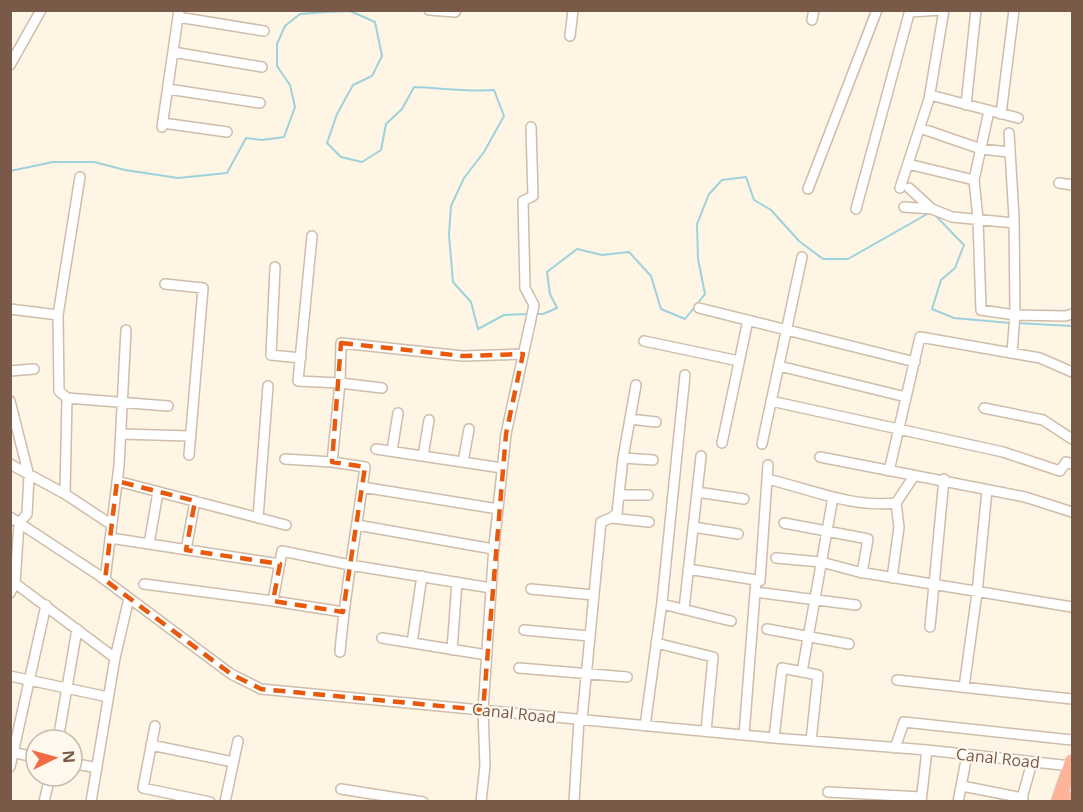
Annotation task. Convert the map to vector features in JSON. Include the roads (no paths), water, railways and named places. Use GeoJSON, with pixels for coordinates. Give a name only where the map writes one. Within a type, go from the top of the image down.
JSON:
{"type":"FeatureCollection","features":[{"type":"Feature","properties":{"kind":"highway"},"geometry":{"type":"LineString","coordinates":[[1058,801],[1072,765]]}},
{"type":"Feature","properties":{"kind":"street"},"geometry":{"type":"LineString","coordinates":[[10,65],[41,10]]}},
{"type":"Feature","properties":{"kind":"street"},"geometry":{"type":"LineString","coordinates":[[429,10],[455,12],[456,10]]}},
{"type":"Feature","properties":{"kind":"street"},"geometry":{"type":"LineString","coordinates":[[570,36],[573,10]]}},
{"type":"Feature","properties":{"kind":"street"},"geometry":{"type":"LineString","coordinates":[[808,189],[877,10]]}},
{"type":"Feature","properties":{"kind":"street"},"geometry":{"type":"LineString","coordinates":[[856,209],[910,11],[942,10],[930,95],[908,164],[904,188],[932,209],[952,217],[1014,223]]}},
{"type":"Feature","properties":{"kind":"street"},"geometry":{"type":"LineString","coordinates":[[966,105],[976,10]]}},
{"type":"Feature","properties":{"kind":"street"},"geometry":{"type":"LineString","coordinates":[[1001,114],[1014,10]]}},
{"type":"Feature","properties":{"kind":"street"},"geometry":{"type":"LineString","coordinates":[[228,132],[162,125],[179,14],[264,31]]}},
{"type":"Feature","properties":{"kind":"street"},"geometry":{"type":"LineString","coordinates":[[173,52],[262,67]]}},
{"type":"Feature","properties":{"kind":"street"},"geometry":{"type":"LineString","coordinates":[[168,89],[260,103]]}},
{"type":"Feature","properties":{"kind":"street"},"geometry":{"type":"LineString","coordinates":[[930,95],[1018,118]]}},
{"type":"Feature","properties":{"kind":"street"},"geometry":{"type":"LineString","coordinates":[[989,111],[974,180],[978,219],[981,310],[1015,315],[1065,316],[1072,314]]}},
{"type":"Feature","properties":{"kind":"street"},"geometry":{"type":"LineString","coordinates":[[481,801],[485,765],[483,710],[493,549],[506,434],[534,305],[525,288],[523,201],[532,196],[531,127]]}},
{"type":"Feature","properties":{"kind":"street"},"geometry":{"type":"LineString","coordinates":[[920,128],[981,149],[1009,152]]}},
{"type":"Feature","properties":{"kind":"street"},"geometry":{"type":"LineString","coordinates":[[1009,133],[1014,223],[1015,315],[1012,353]]}},
{"type":"Feature","properties":{"kind":"street"},"geometry":{"type":"LineString","coordinates":[[908,164],[974,180]]}},
{"type":"Feature","properties":{"kind":"street"},"geometry":{"type":"LineString","coordinates":[[80,177],[58,315],[59,391],[67,398],[168,406]]}},
{"type":"Feature","properties":{"kind":"street"},"geometry":{"type":"LineString","coordinates":[[1059,183],[1072,185]]}},
{"type":"Feature","properties":{"kind":"street"},"geometry":{"type":"LineString","coordinates":[[904,207],[932,209]]}},
{"type":"Feature","properties":{"kind":"street"},"geometry":{"type":"LineString","coordinates":[[312,236],[298,381],[381,388]]}},
{"type":"Feature","properties":{"kind":"street"},"geometry":{"type":"LineString","coordinates":[[762,444],[802,257]]}},
{"type":"Feature","properties":{"kind":"street"},"geometry":{"type":"LineString","coordinates":[[275,267],[271,355],[300,358]]}},
{"type":"Feature","properties":{"kind":"street"},"geometry":{"type":"LineString","coordinates":[[165,284],[203,288],[189,455]]}},
{"type":"Feature","properties":{"kind":"street"},"geometry":{"type":"LineString","coordinates":[[699,308],[915,362]]}},
{"type":"Feature","properties":{"kind":"street"},"geometry":{"type":"LineString","coordinates":[[10,309],[58,315]]}},
{"type":"Feature","properties":{"kind":"street"},"geometry":{"type":"LineString","coordinates":[[722,443],[748,320]]}},
{"type":"Feature","properties":{"kind":"street"},"geometry":{"type":"LineString","coordinates":[[105,580],[121,434],[126,330]]}},
{"type":"Feature","properties":{"kind":"street"},"geometry":{"type":"LineString","coordinates":[[889,471],[920,337],[1040,358],[1072,372]]}},
{"type":"Feature","properties":{"kind":"street"},"geometry":{"type":"LineString","coordinates":[[644,340],[739,360]]}},
{"type":"Feature","properties":{"kind":"street"},"geometry":{"type":"LineString","coordinates":[[332,462],[340,383],[341,343],[463,356],[524,354]]}},
{"type":"Feature","properties":{"kind":"street"},"geometry":{"type":"LineString","coordinates":[[779,366],[906,397]]}},
{"type":"Feature","properties":{"kind":"street"},"geometry":{"type":"LineString","coordinates":[[10,371],[34,369]]}},
{"type":"Feature","properties":{"kind":"street"},"geometry":{"type":"LineString","coordinates":[[645,726],[662,604],[686,375]]}},
{"type":"Feature","properties":{"kind":"street"},"geometry":{"type":"LineString","coordinates":[[574,801],[601,522],[617,513],[623,458],[636,385]]}},
{"type":"Feature","properties":{"kind":"street"},"geometry":{"type":"LineString","coordinates":[[258,518],[268,386]]}},
{"type":"Feature","properties":{"kind":"street"},"geometry":{"type":"LineString","coordinates":[[65,494],[67,398]]}},
{"type":"Feature","properties":{"kind":"street"},"geometry":{"type":"LineString","coordinates":[[10,401],[29,474],[27,514],[15,520],[13,581],[10,593]]}},
{"type":"Feature","properties":{"kind":"street"},"geometry":{"type":"LineString","coordinates":[[771,401],[1003,452],[1060,471],[1066,462],[1072,464]]}},
{"type":"Feature","properties":{"kind":"street"},"geometry":{"type":"LineString","coordinates":[[984,408],[1042,420],[1072,439]]}},
{"type":"Feature","properties":{"kind":"street"},"geometry":{"type":"LineString","coordinates":[[392,451],[398,413]]}},
{"type":"Feature","properties":{"kind":"street"},"geometry":{"type":"LineString","coordinates":[[630,419],[656,422]]}},
{"type":"Feature","properties":{"kind":"street"},"geometry":{"type":"LineString","coordinates":[[423,456],[429,420]]}},
{"type":"Feature","properties":{"kind":"street"},"geometry":{"type":"LineString","coordinates":[[463,462],[469,429]]}},
{"type":"Feature","properties":{"kind":"street"},"geometry":{"type":"LineString","coordinates":[[121,434],[190,436]]}},
{"type":"Feature","properties":{"kind":"street"},"geometry":{"type":"LineString","coordinates":[[376,449],[502,468]]}},
{"type":"Feature","properties":{"kind":"street"},"geometry":{"type":"LineString","coordinates":[[684,609],[701,456]]}},
{"type":"Feature","properties":{"kind":"street"},"geometry":{"type":"LineString","coordinates":[[820,457],[1025,497],[1072,512]]}},
{"type":"Feature","properties":{"kind":"street"},"geometry":{"type":"LineString","coordinates":[[623,458],[653,460]]}},
{"type":"Feature","properties":{"kind":"street"},"geometry":{"type":"LineString","coordinates":[[285,459],[365,466],[352,565],[343,612],[340,652]]}},
{"type":"Feature","properties":{"kind":"street"},"geometry":{"type":"LineString","coordinates":[[10,464],[65,494],[112,525]]}},
{"type":"Feature","properties":{"kind":"street"},"geometry":{"type":"LineString","coordinates":[[688,569],[760,581],[768,465]]}},
{"type":"Feature","properties":{"kind":"street"},"geometry":{"type":"LineString","coordinates":[[892,578],[899,527],[896,502],[914,476]]}},
{"type":"Feature","properties":{"kind":"street"},"geometry":{"type":"LineString","coordinates":[[767,478],[833,497],[878,505],[896,502]]}},
{"type":"Feature","properties":{"kind":"street"},"geometry":{"type":"LineString","coordinates":[[930,627],[944,480]]}},
{"type":"Feature","properties":{"kind":"street"},"geometry":{"type":"LineString","coordinates":[[117,481],[286,525]]}},
{"type":"Feature","properties":{"kind":"street"},"geometry":{"type":"LineString","coordinates":[[362,487],[498,509]]}},
{"type":"Feature","properties":{"kind":"street"},"geometry":{"type":"LineString","coordinates":[[964,687],[977,593],[987,489]]}},
{"type":"Feature","properties":{"kind":"street"},"geometry":{"type":"LineString","coordinates":[[149,544],[158,492]]}},
{"type":"Feature","properties":{"kind":"street"},"geometry":{"type":"LineString","coordinates":[[697,492],[744,499]]}},
{"type":"Feature","properties":{"kind":"street"},"geometry":{"type":"LineString","coordinates":[[619,495],[648,495]]}},
{"type":"Feature","properties":{"kind":"street"},"geometry":{"type":"LineString","coordinates":[[802,672],[833,497]]}},
{"type":"Feature","properties":{"kind":"street"},"geometry":{"type":"LineString","coordinates":[[186,550],[195,501]]}},
{"type":"Feature","properties":{"kind":"street"},"geometry":{"type":"LineString","coordinates":[[611,518],[649,522]]}},
{"type":"Feature","properties":{"kind":"street","name":"Canal Road"},"geometry":{"type":"LineString","coordinates":[[15,520],[105,580],[231,674],[261,689],[1072,765]]}},
{"type":"Feature","properties":{"kind":"street"},"geometry":{"type":"LineString","coordinates":[[784,522],[868,539],[862,573]]}},
{"type":"Feature","properties":{"kind":"street"},"geometry":{"type":"LineString","coordinates":[[357,525],[493,549]]}},
{"type":"Feature","properties":{"kind":"street"},"geometry":{"type":"LineString","coordinates":[[693,527],[738,534]]}},
{"type":"Feature","properties":{"kind":"street"},"geometry":{"type":"LineString","coordinates":[[110,538],[280,564]]}},
{"type":"Feature","properties":{"kind":"street"},"geometry":{"type":"LineString","coordinates":[[273,601],[282,551],[491,588]]}},
{"type":"Feature","properties":{"kind":"street"},"geometry":{"type":"LineString","coordinates":[[776,558],[821,562],[862,573],[1072,607]]}},
{"type":"Feature","properties":{"kind":"street"},"geometry":{"type":"LineString","coordinates":[[412,643],[422,576]]}},
{"type":"Feature","properties":{"kind":"street"},"geometry":{"type":"LineString","coordinates":[[744,735],[756,580]]}},
{"type":"Feature","properties":{"kind":"street"},"geometry":{"type":"LineString","coordinates":[[13,581],[115,658]]}},
{"type":"Feature","properties":{"kind":"street"},"geometry":{"type":"LineString","coordinates":[[452,650],[457,582]]}},
{"type":"Feature","properties":{"kind":"street"},"geometry":{"type":"LineString","coordinates":[[144,584],[343,612]]}},
{"type":"Feature","properties":{"kind":"street"},"geometry":{"type":"LineString","coordinates":[[531,589],[593,595]]}},
{"type":"Feature","properties":{"kind":"street"},"geometry":{"type":"LineString","coordinates":[[755,592],[856,605]]}},
{"type":"Feature","properties":{"kind":"street"},"geometry":{"type":"LineString","coordinates":[[91,801],[115,658],[129,598]]}},
{"type":"Feature","properties":{"kind":"street"},"geometry":{"type":"LineString","coordinates":[[662,604],[731,621]]}},
{"type":"Feature","properties":{"kind":"street"},"geometry":{"type":"LineString","coordinates":[[10,766],[46,605]]}},
{"type":"Feature","properties":{"kind":"street"},"geometry":{"type":"LineString","coordinates":[[60,728],[77,629]]}},
{"type":"Feature","properties":{"kind":"street"},"geometry":{"type":"LineString","coordinates":[[767,629],[849,644]]}},
{"type":"Feature","properties":{"kind":"street"},"geometry":{"type":"LineString","coordinates":[[524,630],[589,636]]}},
{"type":"Feature","properties":{"kind":"street"},"geometry":{"type":"LineString","coordinates":[[382,638],[487,655]]}},
{"type":"Feature","properties":{"kind":"street"},"geometry":{"type":"LineString","coordinates":[[656,644],[713,657],[706,731]]}},
{"type":"Feature","properties":{"kind":"street"},"geometry":{"type":"LineString","coordinates":[[519,668],[627,677]]}},
{"type":"Feature","properties":{"kind":"street"},"geometry":{"type":"LineString","coordinates":[[774,738],[783,668],[818,675],[811,741]]}},
{"type":"Feature","properties":{"kind":"street"},"geometry":{"type":"LineString","coordinates":[[10,676],[108,697]]}},
{"type":"Feature","properties":{"kind":"street"},"geometry":{"type":"LineString","coordinates":[[897,680],[1072,699]]}},
{"type":"Feature","properties":{"kind":"street"},"geometry":{"type":"LineString","coordinates":[[895,748],[904,722],[1072,740]]}},
{"type":"Feature","properties":{"kind":"street"},"geometry":{"type":"LineString","coordinates":[[155,726],[143,788],[210,801]]}},
{"type":"Feature","properties":{"kind":"street"},"geometry":{"type":"LineString","coordinates":[[225,801],[238,741]]}},
{"type":"Feature","properties":{"kind":"street"},"geometry":{"type":"LineString","coordinates":[[151,745],[233,762]]}},
{"type":"Feature","properties":{"kind":"street"},"geometry":{"type":"LineString","coordinates":[[828,792],[921,799],[927,750]]}},
{"type":"Feature","properties":{"kind":"street"},"geometry":{"type":"LineString","coordinates":[[958,801],[967,755]]}},
{"type":"Feature","properties":{"kind":"street"},"geometry":{"type":"LineString","coordinates":[[962,786],[1022,800],[1032,762]]}},
{"type":"Feature","properties":{"kind":"street"},"geometry":{"type":"LineString","coordinates":[[84,765],[97,768]]}},
{"type":"Feature","properties":{"kind":"street"},"geometry":{"type":"LineString","coordinates":[[341,789],[423,801]]}},
{"type":"Feature","properties":{"kind":"street"},"geometry":{"type":"LineString","coordinates":[[155,801],[158,791]]}},
{"type":"Feature","properties":{"kind":"waterway"},"geometry":{"type":"LineString","coordinates":[[10,171],[53,162],[94,162],[125,170],[178,178],[227,173],[246,138],[262,140],[284,137],[295,107],[290,85],[277,66],[277,44],[285,26],[300,14],[350,11],[375,22],[382,56],[372,76],[353,85],[337,114],[327,143],[341,157],[362,162],[381,150],[386,124],[402,109],[414,87],[494,90],[504,116],[484,152],[464,178],[451,206],[449,235],[453,282],[471,302],[478,329],[504,315],[530,314]]}},
{"type":"Feature","properties":{"kind":"waterway"},"geometry":{"type":"LineString","coordinates":[[536,314],[543,314],[557,308],[550,294],[547,272],[577,249],[602,255],[629,252],[651,276],[661,309],[685,319],[705,294],[698,259],[697,224],[709,194],[722,180],[746,177],[754,200],[771,210],[799,241],[823,259],[848,259],[929,213]]}},
{"type":"Feature","properties":{"kind":"waterway"},"geometry":{"type":"LineString","coordinates":[[933,213],[964,245],[955,268],[941,280],[932,309],[954,318],[1010,323]]}},
{"type":"Feature","properties":{"kind":"waterway"},"geometry":{"type":"LineString","coordinates":[[1016,323],[1072,326]]}}]}
